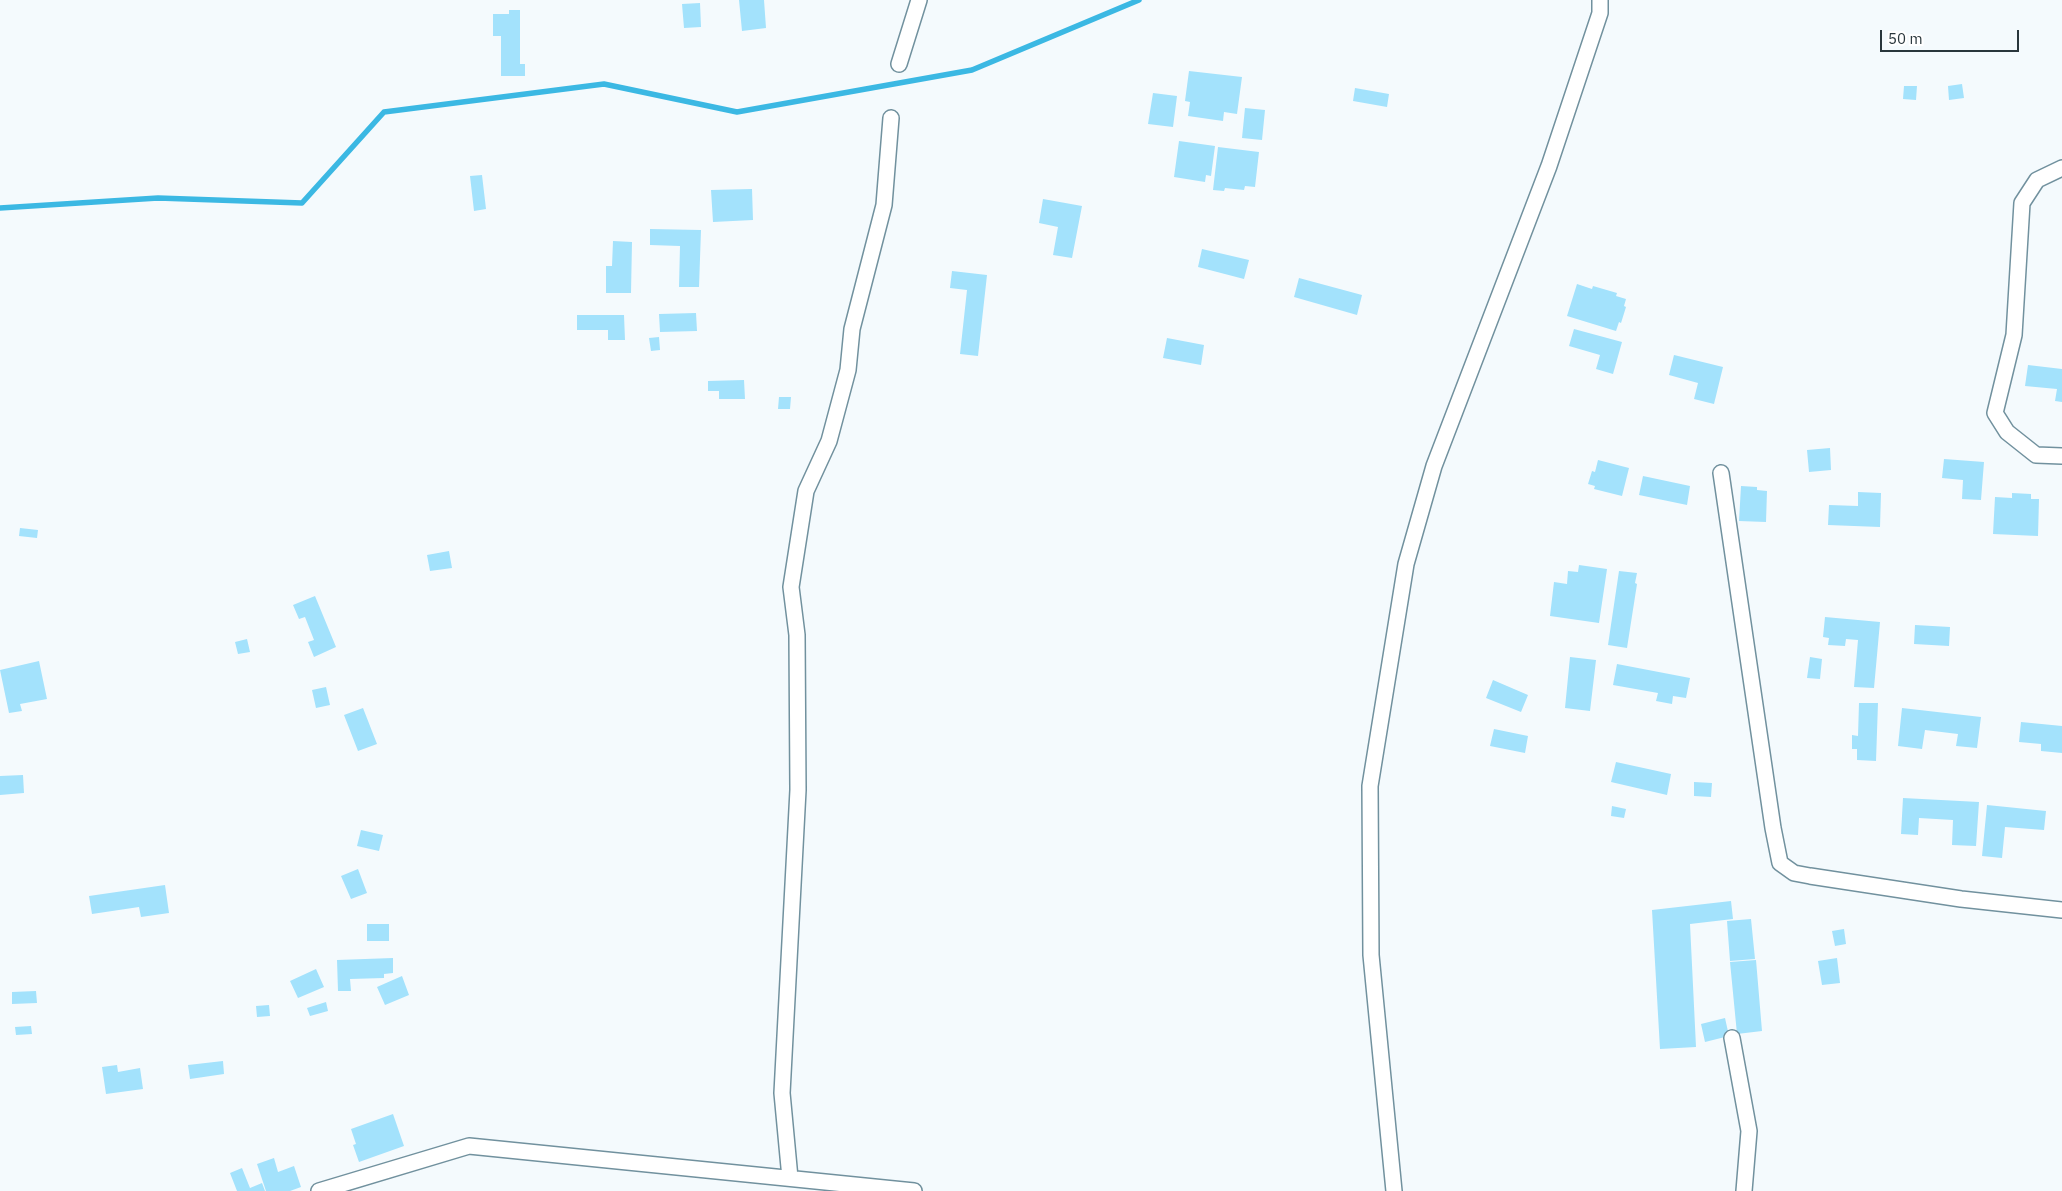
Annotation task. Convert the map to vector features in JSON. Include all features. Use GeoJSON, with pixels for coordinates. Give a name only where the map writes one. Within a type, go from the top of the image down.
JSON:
{"type":"FeatureCollection","features":[{"type":"Feature","properties":{"kind":"street"},"geometry":{"type":"LineString","coordinates":[[899,64],[919,0]]}},
{"type":"Feature","properties":{"kind":"street"},"geometry":{"type":"LineString","coordinates":[[1394,1191],[1372,955],[1370,786],[1406,564],[1434,466],[1549,166],[1600,13],[1600,0]]}},
{"type":"Feature","properties":{"kind":"street"},"geometry":{"type":"LineString","coordinates":[[790,1178],[782,1093],[798,790],[797,635],[791,587],[806,491],[829,441],[848,370],[852,329],[884,205],[892,118]]}},
{"type":"Feature","properties":{"kind":"street"},"geometry":{"type":"LineString","coordinates":[[2062,168],[2037,180],[2022,203],[2014,335],[1995,413],[2008,432],[2036,454],[2062,456]]}},
{"type":"Feature","properties":{"kind":"street"},"geometry":{"type":"LineString","coordinates":[[1721,473],[1780,863],[1794,873],[1810,876],[1961,899],[2062,910]]}},
{"type":"Feature","properties":{"kind":"street"},"geometry":{"type":"LineString","coordinates":[[1732,1038],[1749,1131],[1744,1191]]}},
{"type":"Feature","properties":{"kind":"street"},"geometry":{"type":"LineString","coordinates":[[319,1191],[469,1146],[914,1191]]}},
{"type":"Feature","properties":{"kind":"building"},"geometry":{"type":"Polygon","coordinates":[[[739,0],[764,0],[766,28],[742,31],[739,0]]]}},
{"type":"Feature","properties":{"kind":"building"},"geometry":{"type":"Polygon","coordinates":[[[700,3],[701,27],[684,28],[682,4],[700,3]]]}},
{"type":"Feature","properties":{"kind":"building"},"geometry":{"type":"Polygon","coordinates":[[[509,10],[520,10],[520,64],[525,64],[525,76],[501,76],[501,36],[493,36],[493,14],[509,14],[509,10]]]}},
{"type":"Feature","properties":{"kind":"building"},"geometry":{"type":"Polygon","coordinates":[[[1189,71],[1242,77],[1237,114],[1224,112],[1223,121],[1188,116],[1190,102],[1185,101],[1189,71]]]}},
{"type":"Feature","properties":{"kind":"building"},"geometry":{"type":"Polygon","coordinates":[[[1962,84],[1964,98],[1949,100],[1948,86],[1962,84]]]}},
{"type":"Feature","properties":{"kind":"building"},"geometry":{"type":"Polygon","coordinates":[[[1904,86],[1917,86],[1916,100],[1903,99],[1904,86]]]}},
{"type":"Feature","properties":{"kind":"building"},"geometry":{"type":"Polygon","coordinates":[[[1355,88],[1389,94],[1387,107],[1353,101],[1355,88]]]}},
{"type":"Feature","properties":{"kind":"building"},"geometry":{"type":"Polygon","coordinates":[[[1153,93],[1177,96],[1173,127],[1148,124],[1153,93]]]}},
{"type":"Feature","properties":{"kind":"building"},"geometry":{"type":"Polygon","coordinates":[[[1245,108],[1265,110],[1262,140],[1242,138],[1245,108]]]}},
{"type":"Feature","properties":{"kind":"building"},"geometry":{"type":"Polygon","coordinates":[[[1179,141],[1215,146],[1211,176],[1206,175],[1205,182],[1174,177],[1179,141]]]}},
{"type":"Feature","properties":{"kind":"building"},"geometry":{"type":"Polygon","coordinates":[[[1218,147],[1259,152],[1255,187],[1245,186],[1244,190],[1225,188],[1224,191],[1213,190],[1218,147]]]}},
{"type":"Feature","properties":{"kind":"building"},"geometry":{"type":"Polygon","coordinates":[[[482,175],[486,209],[474,211],[470,176],[482,175]]]}},
{"type":"Feature","properties":{"kind":"building"},"geometry":{"type":"Polygon","coordinates":[[[752,189],[753,220],[713,222],[711,190],[752,189]]]}},
{"type":"Feature","properties":{"kind":"building"},"geometry":{"type":"Polygon","coordinates":[[[1043,199],[1082,206],[1072,258],[1053,255],[1058,227],[1039,223],[1043,199]]]}},
{"type":"Feature","properties":{"kind":"building"},"geometry":{"type":"Polygon","coordinates":[[[650,229],[701,230],[699,287],[679,287],[680,246],[650,245],[650,229]]]}},
{"type":"Feature","properties":{"kind":"building"},"geometry":{"type":"Polygon","coordinates":[[[613,241],[632,242],[631,293],[606,293],[606,266],[612,266],[613,241]]]}},
{"type":"Feature","properties":{"kind":"building"},"geometry":{"type":"Polygon","coordinates":[[[1202,249],[1249,260],[1244,279],[1198,267],[1202,249]]]}},
{"type":"Feature","properties":{"kind":"building"},"geometry":{"type":"Polygon","coordinates":[[[952,271],[987,275],[978,356],[960,354],[967,290],[950,288],[952,271]]]}},
{"type":"Feature","properties":{"kind":"building"},"geometry":{"type":"Polygon","coordinates":[[[1299,278],[1362,295],[1357,315],[1294,297],[1299,278]]]}},
{"type":"Feature","properties":{"kind":"building"},"geometry":{"type":"Polygon","coordinates":[[[1577,284],[1592,289],[1593,286],[1617,293],[1616,296],[1626,299],[1624,306],[1626,307],[1621,323],[1619,322],[1616,331],[1567,316],[1577,284]]]}},
{"type":"Feature","properties":{"kind":"building"},"geometry":{"type":"Polygon","coordinates":[[[696,313],[697,331],[660,332],[659,314],[696,313]]]}},
{"type":"Feature","properties":{"kind":"building"},"geometry":{"type":"Polygon","coordinates":[[[577,315],[624,315],[625,340],[608,340],[608,330],[577,330],[577,315]]]}},
{"type":"Feature","properties":{"kind":"building"},"geometry":{"type":"Polygon","coordinates":[[[1574,329],[1622,342],[1613,374],[1596,369],[1600,355],[1569,346],[1574,329]]]}},
{"type":"Feature","properties":{"kind":"building"},"geometry":{"type":"Polygon","coordinates":[[[659,337],[660,350],[651,351],[649,338],[659,337]]]}},
{"type":"Feature","properties":{"kind":"building"},"geometry":{"type":"Polygon","coordinates":[[[1167,338],[1204,345],[1201,365],[1163,358],[1167,338]]]}},
{"type":"Feature","properties":{"kind":"building"},"geometry":{"type":"Polygon","coordinates":[[[1674,355],[1723,367],[1714,404],[1694,399],[1698,383],[1669,375],[1674,355]]]}},
{"type":"Feature","properties":{"kind":"building"},"geometry":{"type":"Polygon","coordinates":[[[2028,365],[2062,369],[2062,402],[2055,401],[2057,389],[2025,386],[2028,365]]]}},
{"type":"Feature","properties":{"kind":"building"},"geometry":{"type":"Polygon","coordinates":[[[744,380],[745,399],[719,399],[719,391],[708,391],[708,381],[744,380]]]}},
{"type":"Feature","properties":{"kind":"building"},"geometry":{"type":"Polygon","coordinates":[[[779,397],[791,397],[790,409],[778,409],[779,397]]]}},
{"type":"Feature","properties":{"kind":"building"},"geometry":{"type":"Polygon","coordinates":[[[1830,448],[1831,470],[1809,472],[1807,450],[1830,448]]]}},
{"type":"Feature","properties":{"kind":"building"},"geometry":{"type":"Polygon","coordinates":[[[1944,459],[1984,462],[1981,500],[1962,499],[1963,480],[1942,478],[1944,459]]]}},
{"type":"Feature","properties":{"kind":"building"},"geometry":{"type":"Polygon","coordinates":[[[1598,460],[1629,468],[1622,496],[1594,489],[1595,486],[1588,484],[1592,471],[1595,472],[1598,460]]]}},
{"type":"Feature","properties":{"kind":"building"},"geometry":{"type":"Polygon","coordinates":[[[1643,476],[1690,486],[1687,505],[1639,495],[1643,476]]]}},
{"type":"Feature","properties":{"kind":"building"},"geometry":{"type":"Polygon","coordinates":[[[1741,486],[1757,487],[1757,490],[1767,491],[1766,522],[1739,521],[1741,486]]]}},
{"type":"Feature","properties":{"kind":"building"},"geometry":{"type":"Polygon","coordinates":[[[1858,492],[1881,493],[1880,527],[1828,525],[1829,505],[1858,506],[1858,492]]]}},
{"type":"Feature","properties":{"kind":"building"},"geometry":{"type":"Polygon","coordinates":[[[2012,493],[2031,494],[2031,499],[2039,499],[2038,536],[1993,534],[1995,497],[2012,498],[2012,493]]]}},
{"type":"Feature","properties":{"kind":"building"},"geometry":{"type":"Polygon","coordinates":[[[20,528],[38,530],[37,538],[19,536],[20,528]]]}},
{"type":"Feature","properties":{"kind":"building"},"geometry":{"type":"Polygon","coordinates":[[[449,551],[452,568],[430,571],[427,555],[449,551]]]}},
{"type":"Feature","properties":{"kind":"building"},"geometry":{"type":"Polygon","coordinates":[[[1579,565],[1607,569],[1599,623],[1550,616],[1554,582],[1567,584],[1568,571],[1578,572],[1579,565]]]}},
{"type":"Feature","properties":{"kind":"building"},"geometry":{"type":"Polygon","coordinates":[[[1619,571],[1637,573],[1627,648],[1608,645],[1619,571]]]}},
{"type":"Feature","properties":{"kind":"building"},"geometry":{"type":"Polygon","coordinates":[[[315,596],[336,647],[314,657],[308,642],[314,640],[305,617],[299,619],[293,605],[315,596]]]}},
{"type":"Feature","properties":{"kind":"building"},"geometry":{"type":"Polygon","coordinates":[[[1825,617],[1880,622],[1874,688],[1854,687],[1858,640],[1846,639],[1845,646],[1828,645],[1829,638],[1823,637],[1825,617]]]}},
{"type":"Feature","properties":{"kind":"building"},"geometry":{"type":"Polygon","coordinates":[[[1915,625],[1950,627],[1949,646],[1914,644],[1915,625]]]}},
{"type":"Feature","properties":{"kind":"building"},"geometry":{"type":"Polygon","coordinates":[[[247,639],[250,652],[238,654],[235,642],[247,639]]]}},
{"type":"Feature","properties":{"kind":"building"},"geometry":{"type":"Polygon","coordinates":[[[1570,657],[1596,660],[1590,711],[1565,708],[1570,657]]]}},
{"type":"Feature","properties":{"kind":"building"},"geometry":{"type":"Polygon","coordinates":[[[1810,657],[1822,659],[1820,679],[1807,678],[1810,657]]]}},
{"type":"Feature","properties":{"kind":"building"},"geometry":{"type":"Polygon","coordinates":[[[39,661],[47,699],[20,704],[22,711],[9,713],[0,670],[39,661]]]}},
{"type":"Feature","properties":{"kind":"building"},"geometry":{"type":"Polygon","coordinates":[[[1617,664],[1690,678],[1686,698],[1673,696],[1672,704],[1656,701],[1658,693],[1613,685],[1617,664]]]}},
{"type":"Feature","properties":{"kind":"building"},"geometry":{"type":"Polygon","coordinates":[[[1493,680],[1528,695],[1521,712],[1486,698],[1493,680]]]}},
{"type":"Feature","properties":{"kind":"building"},"geometry":{"type":"Polygon","coordinates":[[[326,687],[330,705],[316,708],[312,690],[326,687]]]}},
{"type":"Feature","properties":{"kind":"building"},"geometry":{"type":"Polygon","coordinates":[[[1859,703],[1878,703],[1876,761],[1857,760],[1857,749],[1852,749],[1852,735],[1858,736],[1859,703]]]}},
{"type":"Feature","properties":{"kind":"building"},"geometry":{"type":"Polygon","coordinates":[[[363,708],[377,744],[358,751],[344,715],[363,708]]]}},
{"type":"Feature","properties":{"kind":"building"},"geometry":{"type":"Polygon","coordinates":[[[1902,708],[1981,717],[1977,748],[1956,746],[1958,734],[1925,730],[1922,749],[1898,746],[1902,708]]]}},
{"type":"Feature","properties":{"kind":"building"},"geometry":{"type":"Polygon","coordinates":[[[2021,722],[2062,726],[2062,753],[2041,751],[2041,744],[2019,742],[2021,722]]]}},
{"type":"Feature","properties":{"kind":"building"},"geometry":{"type":"Polygon","coordinates":[[[1494,729],[1528,736],[1525,753],[1490,746],[1494,729]]]}},
{"type":"Feature","properties":{"kind":"building"},"geometry":{"type":"Polygon","coordinates":[[[1616,762],[1671,774],[1667,795],[1611,782],[1616,762]]]}},
{"type":"Feature","properties":{"kind":"building"},"geometry":{"type":"Polygon","coordinates":[[[23,775],[24,793],[0,795],[0,776],[23,775]]]}},
{"type":"Feature","properties":{"kind":"building"},"geometry":{"type":"Polygon","coordinates":[[[1694,782],[1712,783],[1711,797],[1694,796],[1694,782]]]}},
{"type":"Feature","properties":{"kind":"building"},"geometry":{"type":"Polygon","coordinates":[[[1903,798],[1979,802],[1976,846],[1952,845],[1953,820],[1919,818],[1918,835],[1901,834],[1903,798]]]}},
{"type":"Feature","properties":{"kind":"building"},"geometry":{"type":"Polygon","coordinates":[[[1987,805],[2046,811],[2044,830],[2005,827],[2002,858],[1982,856],[1987,805]]]}},
{"type":"Feature","properties":{"kind":"building"},"geometry":{"type":"Polygon","coordinates":[[[1612,806],[1626,809],[1624,818],[1611,816],[1612,806]]]}},
{"type":"Feature","properties":{"kind":"building"},"geometry":{"type":"Polygon","coordinates":[[[361,830],[383,835],[379,851],[357,846],[361,830]]]}},
{"type":"Feature","properties":{"kind":"building"},"geometry":{"type":"Polygon","coordinates":[[[358,869],[367,893],[351,899],[341,876],[358,869]]]}},
{"type":"Feature","properties":{"kind":"building"},"geometry":{"type":"Polygon","coordinates":[[[165,885],[169,913],[141,917],[139,907],[92,914],[89,896],[165,885]]]}},
{"type":"Feature","properties":{"kind":"building"},"geometry":{"type":"Polygon","coordinates":[[[1731,901],[1733,919],[1690,924],[1696,1047],[1660,1049],[1652,910],[1731,901]]]}},
{"type":"Feature","properties":{"kind":"building"},"geometry":{"type":"Polygon","coordinates":[[[1751,919],[1755,959],[1730,961],[1727,921],[1751,919]]]}},
{"type":"Feature","properties":{"kind":"building"},"geometry":{"type":"Polygon","coordinates":[[[367,924],[389,924],[389,941],[367,941],[367,924]]]}},
{"type":"Feature","properties":{"kind":"building"},"geometry":{"type":"Polygon","coordinates":[[[1844,929],[1846,944],[1835,946],[1832,931],[1844,929]]]}},
{"type":"Feature","properties":{"kind":"building"},"geometry":{"type":"Polygon","coordinates":[[[393,958],[393,973],[384,974],[384,978],[350,979],[351,991],[338,991],[337,960],[393,958]]]}},
{"type":"Feature","properties":{"kind":"building"},"geometry":{"type":"Polygon","coordinates":[[[1837,958],[1840,983],[1822,985],[1818,961],[1837,958]]]}},
{"type":"Feature","properties":{"kind":"building"},"geometry":{"type":"Polygon","coordinates":[[[1756,960],[1762,1031],[1737,1034],[1730,962],[1756,960]]]}},
{"type":"Feature","properties":{"kind":"building"},"geometry":{"type":"Polygon","coordinates":[[[316,969],[324,987],[298,998],[290,981],[316,969]]]}},
{"type":"Feature","properties":{"kind":"building"},"geometry":{"type":"Polygon","coordinates":[[[402,976],[409,995],[385,1005],[377,987],[402,976]]]}},
{"type":"Feature","properties":{"kind":"building"},"geometry":{"type":"Polygon","coordinates":[[[36,991],[37,1003],[12,1004],[12,992],[36,991]]]}},
{"type":"Feature","properties":{"kind":"building"},"geometry":{"type":"Polygon","coordinates":[[[326,1002],[328,1011],[310,1016],[307,1008],[326,1002]]]}},
{"type":"Feature","properties":{"kind":"building"},"geometry":{"type":"Polygon","coordinates":[[[269,1005],[270,1016],[257,1017],[256,1006],[269,1005]]]}},
{"type":"Feature","properties":{"kind":"building"},"geometry":{"type":"Polygon","coordinates":[[[1725,1018],[1729,1036],[1705,1042],[1701,1024],[1725,1018]]]}},
{"type":"Feature","properties":{"kind":"building"},"geometry":{"type":"Polygon","coordinates":[[[31,1026],[32,1034],[16,1035],[15,1027],[31,1026]]]}},
{"type":"Feature","properties":{"kind":"building"},"geometry":{"type":"Polygon","coordinates":[[[223,1061],[224,1074],[190,1079],[188,1065],[223,1061]]]}},
{"type":"Feature","properties":{"kind":"building"},"geometry":{"type":"Polygon","coordinates":[[[117,1065],[118,1072],[140,1068],[143,1089],[106,1094],[102,1067],[117,1065]]]}},
{"type":"Feature","properties":{"kind":"building"},"geometry":{"type":"Polygon","coordinates":[[[393,1114],[404,1146],[359,1162],[353,1145],[356,1144],[351,1129],[393,1114]]]}},
{"type":"Feature","properties":{"kind":"building"},"geometry":{"type":"Polygon","coordinates":[[[274,1158],[278,1172],[294,1166],[301,1187],[290,1191],[266,1191],[257,1164],[274,1158]]]}},
{"type":"Feature","properties":{"kind":"building"},"geometry":{"type":"Polygon","coordinates":[[[242,1168],[250,1188],[262,1183],[265,1191],[237,1191],[230,1173],[242,1168]]]}},
{"type":"Feature","properties":{"kind":"waterway"},"geometry":{"type":"LineString","coordinates":[[0,208],[158,198],[302,203],[384,112],[604,84],[737,112],[972,70],[1139,0]]}}]}
